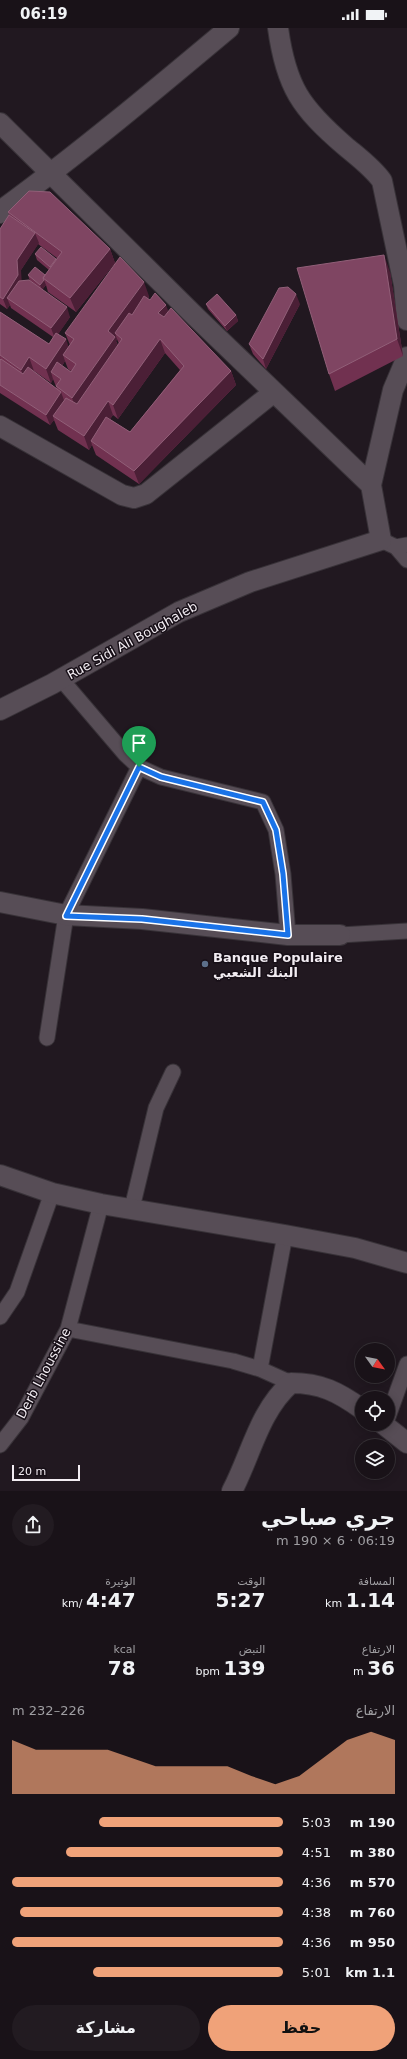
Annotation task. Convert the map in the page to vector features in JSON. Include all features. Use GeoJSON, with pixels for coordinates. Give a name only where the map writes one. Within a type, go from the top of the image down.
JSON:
{"type":"FeatureCollection","features":[{"type":"Feature","properties":{"kind":"street"},"geometry":{"type":"LineString","coordinates":[[0,213],[3,209],[51,174],[229,28]]}},
{"type":"Feature","properties":{"kind":"street"},"geometry":{"type":"LineString","coordinates":[[278,28],[282,54],[294,88],[305,107],[321,126],[372,170],[382,181],[404,285],[407,320]]}},
{"type":"Feature","properties":{"kind":"street"},"geometry":{"type":"LineString","coordinates":[[0,123],[371,485],[395,544],[407,560]]}},
{"type":"Feature","properties":{"kind":"street"},"geometry":{"type":"LineString","coordinates":[[371,485],[393,390],[407,357]]}},
{"type":"Feature","properties":{"kind":"street"},"geometry":{"type":"LineString","coordinates":[[0,426],[122,495],[134,498],[146,494],[274,392]]}},
{"type":"Feature","properties":{"kind":"street","name":"Rue Sidi Ali Boughaleb"},"geometry":{"type":"LineString","coordinates":[[0,710],[61,679],[179,612],[250,582],[395,544]]}},
{"type":"Feature","properties":{"kind":"street"},"geometry":{"type":"LineString","coordinates":[[61,679],[125,754],[139,767],[161,777],[263,802],[276,830],[283,874],[288,935]]}},
{"type":"Feature","properties":{"kind":"street"},"geometry":{"type":"LineString","coordinates":[[47,1038],[66,916],[139,767]]}},
{"type":"Feature","properties":{"kind":"street"},"geometry":{"type":"LineString","coordinates":[[0,902],[66,916],[142,919],[288,935],[340,935],[407,931]]}},
{"type":"Feature","properties":{"kind":"street"},"geometry":{"type":"LineString","coordinates":[[132,1208],[156,1108],[173,1072]]}},
{"type":"Feature","properties":{"kind":"street"},"geometry":{"type":"LineString","coordinates":[[0,1176],[52,1193],[101,1204],[132,1208],[355,1248],[407,1263]]}},
{"type":"Feature","properties":{"kind":"street"},"geometry":{"type":"LineString","coordinates":[[0,1317],[17,1292],[52,1193]]}},
{"type":"Feature","properties":{"kind":"street","name":"Derb Lhoussine"},"geometry":{"type":"LineString","coordinates":[[0,1445],[21,1418],[68,1330],[101,1204]]}},
{"type":"Feature","properties":{"kind":"street"},"geometry":{"type":"LineString","coordinates":[[260,1369],[285,1235]]}},
{"type":"Feature","properties":{"kind":"street"},"geometry":{"type":"LineString","coordinates":[[68,1330],[233,1362],[260,1369],[291,1384],[309,1383],[327,1388],[355,1404]]}},
{"type":"Feature","properties":{"kind":"street"},"geometry":{"type":"LineString","coordinates":[[395,1396],[407,1364]]}},
{"type":"Feature","properties":{"kind":"street"},"geometry":{"type":"LineString","coordinates":[[232,1491],[264,1418],[275,1399],[291,1384]]}},
{"type":"Feature","properties":{"kind":"street"},"geometry":{"type":"LineString","coordinates":[[394,1431],[407,1443]]}},
{"type":"Feature","properties":{"kind":"building"},"geometry":{"type":"Polygon","coordinates":[[[29,191],[50,192],[110,249],[70,298],[43,278],[62,252],[8,212],[29,191]]]}},
{"type":"Feature","properties":{"kind":"building"},"geometry":{"type":"Polygon","coordinates":[[[9,215],[35,233],[17,260],[18,275],[3,299],[0,297],[0,229],[9,215]]]}},
{"type":"Feature","properties":{"kind":"building"},"geometry":{"type":"Polygon","coordinates":[[[41,247],[56,259],[50,267],[35,254],[41,247]]]}},
{"type":"Feature","properties":{"kind":"building"},"geometry":{"type":"Polygon","coordinates":[[[384,255],[397,339],[329,374],[297,268],[384,255]]]}},
{"type":"Feature","properties":{"kind":"building"},"geometry":{"type":"Polygon","coordinates":[[[120,257],[144,282],[108,331],[115,337],[72,398],[56,386],[61,379],[51,372],[57,362],[71,372],[76,364],[63,355],[74,339],[65,333],[120,257]]]}},
{"type":"Feature","properties":{"kind":"building"},"geometry":{"type":"Polygon","coordinates":[[[35,267],[45,275],[43,278],[44,280],[40,285],[28,275],[35,267]]]}},
{"type":"Feature","properties":{"kind":"building"},"geometry":{"type":"Polygon","coordinates":[[[29,280],[67,307],[51,328],[7,298],[19,281],[29,280]]]}},
{"type":"Feature","properties":{"kind":"building"},"geometry":{"type":"Polygon","coordinates":[[[288,287],[296,294],[263,359],[249,344],[279,288],[288,287]]]}},
{"type":"Feature","properties":{"kind":"building"},"geometry":{"type":"Polygon","coordinates":[[[155,293],[166,305],[158,313],[164,317],[171,308],[231,371],[134,471],[91,441],[106,417],[130,432],[184,366],[160,339],[113,405],[108,401],[84,436],[53,416],[66,398],[77,404],[122,339],[115,333],[129,313],[132,315],[144,296],[150,300],[155,293]]]}},
{"type":"Feature","properties":{"kind":"building"},"geometry":{"type":"Polygon","coordinates":[[[217,294],[236,315],[225,326],[206,304],[217,294]]]}},
{"type":"Feature","properties":{"kind":"building"},"geometry":{"type":"Polygon","coordinates":[[[0,312],[49,344],[56,333],[66,339],[46,369],[29,357],[21,370],[0,355],[0,312]]]}},
{"type":"Feature","properties":{"kind":"building"},"geometry":{"type":"Polygon","coordinates":[[[1,359],[23,374],[28,367],[61,392],[46,415],[0,385],[1,359]]]}},
{"type":"Feature","properties":{"kind":"place","name":"Banque Populaire البنك الشعبي"},"geometry":{"type":"Point","coordinates":[205,964]}},
{"type":"Feature","properties":{"kind":"route"},"geometry":{"type":"LineString","coordinates":[[139,767],[161,777],[216,792],[263,802],[276,830],[283,874],[288,935],[142,919],[66,916],[139,767]]}}]}
